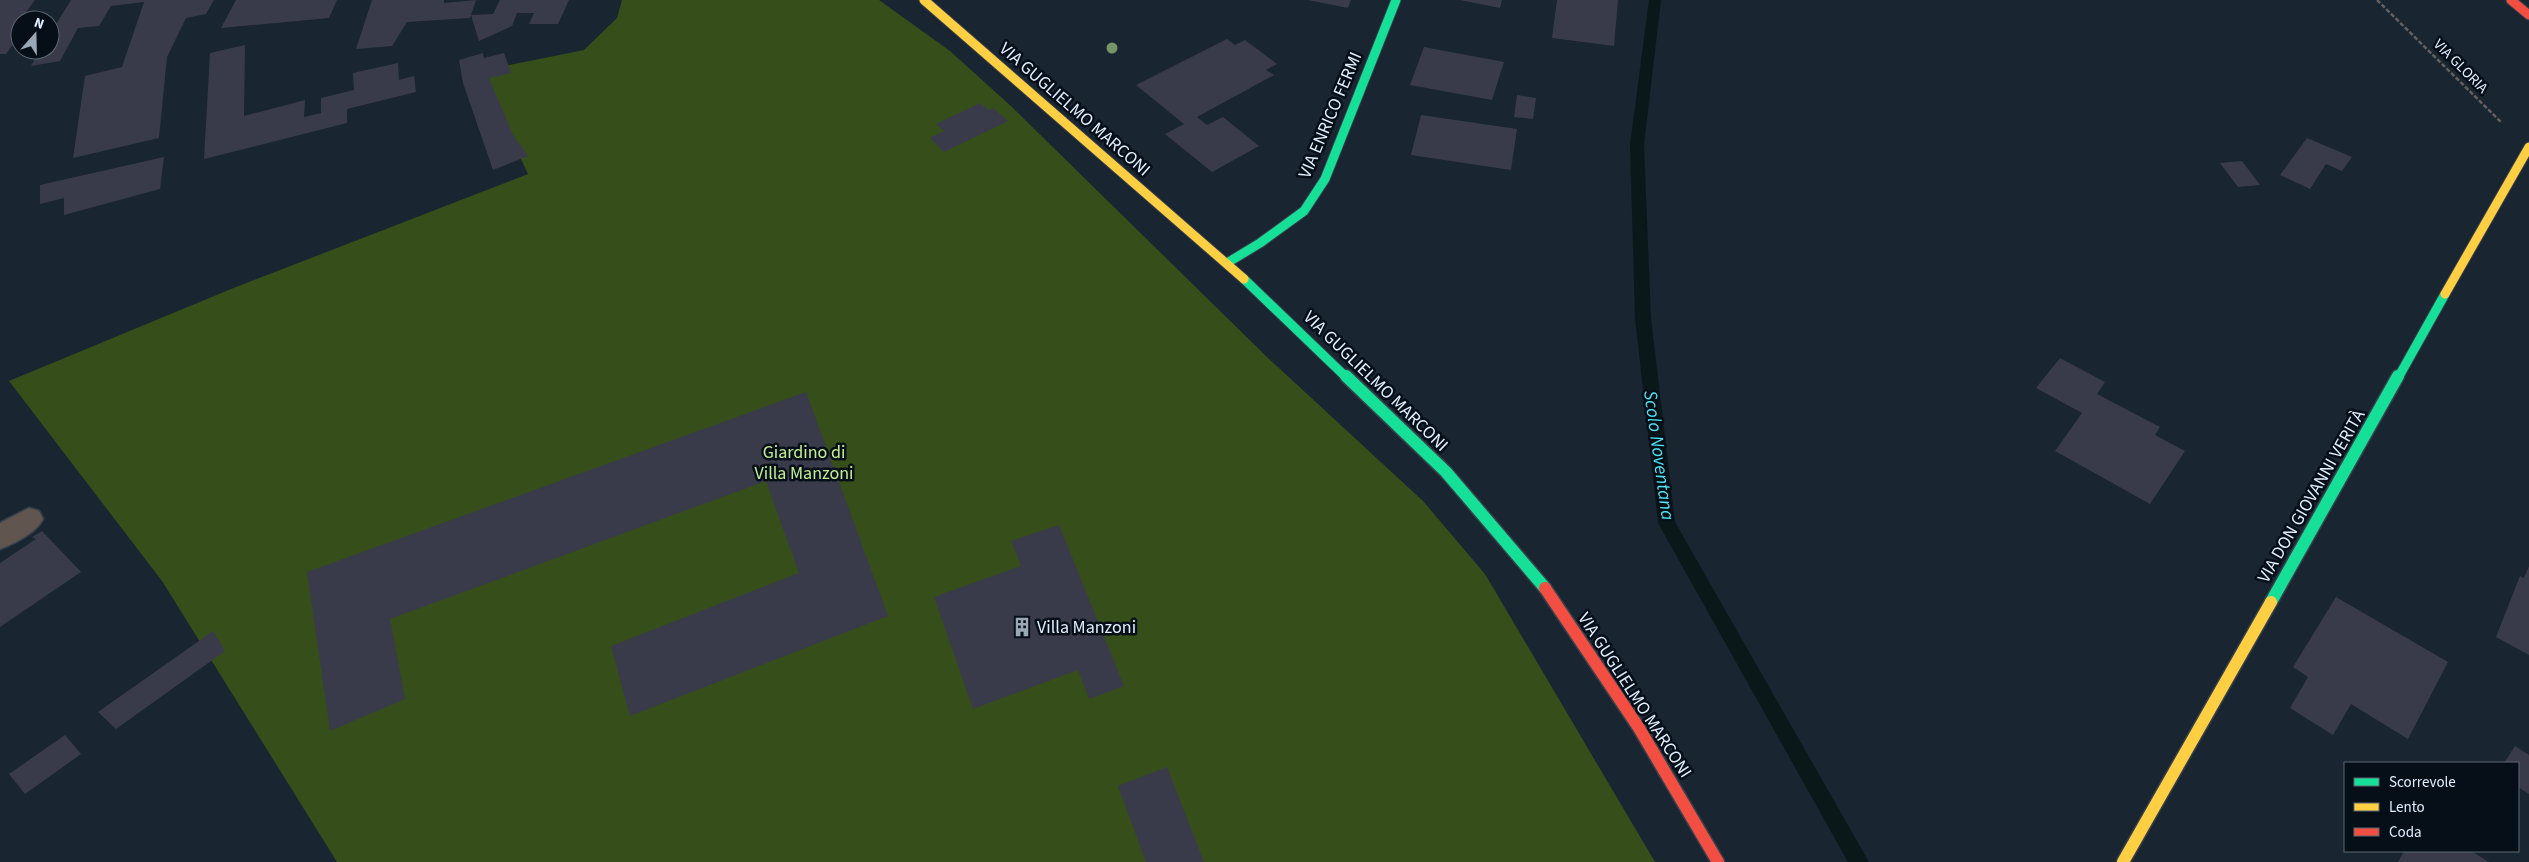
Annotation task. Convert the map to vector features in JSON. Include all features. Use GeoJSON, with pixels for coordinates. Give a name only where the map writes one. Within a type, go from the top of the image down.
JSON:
{"type":"FeatureCollection","features":[{"type":"Feature","properties":{"kind":"main road","name":"VIA GUGLIELMO MARCONI"},"geometry":{"type":"LineString","coordinates":[[924,0],[1227,263],[1446,472],[1546,590],[1639,728],[1718,862]]}},
{"type":"Feature","properties":{"kind":"main road","name":"VIA ENRICO FERMI"},"geometry":{"type":"LineString","coordinates":[[1227,263],[1260,243],[1304,211],[1325,179],[1396,0]]}},
{"type":"Feature","properties":{"kind":"main road"},"geometry":{"type":"LineString","coordinates":[[2510,0],[2529,15]]}},
{"type":"Feature","properties":{"kind":"main road","name":"VIA DON GIOVANNI VERITÀ"},"geometry":{"type":"LineString","coordinates":[[2123,862],[2529,148]]}},
{"type":"Feature","properties":{"kind":"lane"},"geometry":{"type":"LineString","coordinates":[[0,537],[29,519]]}},
{"type":"Feature","properties":{"kind":"path","name":"VIA GLORIA"},"geometry":{"type":"LineString","coordinates":[[2378,0],[2529,148]]}},
{"type":"Feature","properties":{"kind":"green space","name":"Giardino di Villa Manzoni"},"geometry":{"type":"Polygon","coordinates":[[[622,0],[879,0],[950,51],[1012,107],[1268,358],[1423,501],[1485,574],[1655,862],[337,862],[162,581],[9,381],[231,289],[528,174],[479,71],[584,50],[617,18],[622,0]]]}},
{"type":"Feature","properties":{"kind":"building"},"geometry":{"type":"Polygon","coordinates":[[[0,0],[35,0],[28,10],[10,10],[10,49],[6,54],[0,54],[0,0]]]}},
{"type":"Feature","properties":{"kind":"building"},"geometry":{"type":"Polygon","coordinates":[[[71,0],[214,0],[206,14],[186,18],[167,57],[159,138],[73,158],[85,76],[122,67],[144,2],[111,6],[99,26],[78,28],[60,61],[31,66],[34,60],[60,60],[60,18],[71,0]]]}},
{"type":"Feature","properties":{"kind":"building"},"geometry":{"type":"Polygon","coordinates":[[[236,0],[337,0],[329,18],[221,28],[236,0]]]}},
{"type":"Feature","properties":{"kind":"building"},"geometry":{"type":"Polygon","coordinates":[[[372,0],[444,0],[444,3],[476,0],[470,18],[407,22],[392,46],[356,49],[372,0]]]}},
{"type":"Feature","properties":{"kind":"building"},"geometry":{"type":"Polygon","coordinates":[[[500,0],[569,0],[558,24],[529,24],[534,13],[517,13],[512,26],[479,41],[471,15],[493,14],[500,0]]]}},
{"type":"Feature","properties":{"kind":"building"},"geometry":{"type":"Polygon","coordinates":[[[1308,0],[1351,0],[1348,8],[1308,0]]]}},
{"type":"Feature","properties":{"kind":"building"},"geometry":{"type":"Polygon","coordinates":[[[1460,0],[1502,0],[1500,8],[1460,0]]]}},
{"type":"Feature","properties":{"kind":"building"},"geometry":{"type":"Polygon","coordinates":[[[1557,0],[1618,0],[1614,46],[1552,38],[1557,0]]]}},
{"type":"Feature","properties":{"kind":"building"},"geometry":{"type":"Polygon","coordinates":[[[1227,39],[1235,45],[1245,40],[1277,64],[1266,70],[1274,75],[1197,117],[1207,125],[1223,117],[1259,146],[1212,172],[1165,134],[1184,124],[1136,85],[1227,39]]]}},
{"type":"Feature","properties":{"kind":"building"},"geometry":{"type":"Polygon","coordinates":[[[245,45],[244,116],[305,100],[304,117],[321,113],[321,98],[354,90],[353,73],[398,63],[399,80],[414,76],[416,92],[347,109],[347,123],[204,159],[210,53],[245,45]]]}},
{"type":"Feature","properties":{"kind":"building"},"geometry":{"type":"Polygon","coordinates":[[[1424,47],[1504,62],[1492,100],[1410,85],[1424,47]]]}},
{"type":"Feature","properties":{"kind":"building"},"geometry":{"type":"Polygon","coordinates":[[[483,53],[484,58],[504,53],[511,73],[489,78],[513,135],[528,156],[493,170],[463,83],[459,60],[483,53]]]}},
{"type":"Feature","properties":{"kind":"building"},"geometry":{"type":"Polygon","coordinates":[[[1517,95],[1536,98],[1533,119],[1514,117],[1517,95]]]}},
{"type":"Feature","properties":{"kind":"building"},"geometry":{"type":"Polygon","coordinates":[[[980,103],[988,110],[993,108],[1008,121],[944,152],[930,138],[944,131],[936,124],[980,103]]]}},
{"type":"Feature","properties":{"kind":"building"},"geometry":{"type":"Polygon","coordinates":[[[1421,115],[1517,129],[1511,170],[1411,155],[1421,115]]]}},
{"type":"Feature","properties":{"kind":"building"},"geometry":{"type":"Polygon","coordinates":[[[2307,138],[2352,157],[2342,171],[2326,164],[2310,189],[2280,175],[2307,138]]]}},
{"type":"Feature","properties":{"kind":"building"},"geometry":{"type":"Polygon","coordinates":[[[164,157],[160,189],[64,215],[64,198],[40,204],[40,185],[164,157]]]}},
{"type":"Feature","properties":{"kind":"building"},"geometry":{"type":"Polygon","coordinates":[[[2242,161],[2260,185],[2238,187],[2220,163],[2242,161]]]}},
{"type":"Feature","properties":{"kind":"building"},"geometry":{"type":"Polygon","coordinates":[[[2060,358],[2105,382],[2097,394],[2160,427],[2155,435],[2185,451],[2150,504],[2055,451],[2082,413],[2036,388],[2060,358]]]}},
{"type":"Feature","properties":{"kind":"building"},"geometry":{"type":"Polygon","coordinates":[[[806,392],[888,616],[630,716],[611,646],[799,573],[766,481],[390,619],[405,699],[330,731],[307,572],[806,392]]]}},
{"type":"Feature","properties":{"kind":"building","name":"Villa Manzoni"},"geometry":{"type":"Polygon","coordinates":[[[1059,525],[1124,686],[1089,699],[1078,670],[973,709],[934,597],[1021,566],[1011,541],[1059,525]]]}},
{"type":"Feature","properties":{"kind":"building"},"geometry":{"type":"Polygon","coordinates":[[[42,531],[81,572],[0,627],[0,563],[36,539],[32,537],[42,531]]]}},
{"type":"Feature","properties":{"kind":"building"},"geometry":{"type":"Polygon","coordinates":[[[2529,566],[2529,655],[2496,637],[2520,576],[2524,578],[2529,566]]]}},
{"type":"Feature","properties":{"kind":"building"},"geometry":{"type":"Polygon","coordinates":[[[2336,597],[2448,662],[2408,739],[2351,704],[2333,735],[2290,708],[2308,677],[2293,667],[2336,597]]]}},
{"type":"Feature","properties":{"kind":"building"},"geometry":{"type":"Polygon","coordinates":[[[213,631],[225,651],[116,729],[98,712],[213,631]]]}},
{"type":"Feature","properties":{"kind":"building"},"geometry":{"type":"Polygon","coordinates":[[[65,735],[81,754],[25,794],[9,774],[65,735]]]}},
{"type":"Feature","properties":{"kind":"building"},"geometry":{"type":"Polygon","coordinates":[[[2515,746],[2529,755],[2529,794],[2519,788],[2519,762],[2505,762],[2515,746]]]}},
{"type":"Feature","properties":{"kind":"building"},"geometry":{"type":"Polygon","coordinates":[[[1167,767],[1204,862],[1146,862],[1118,786],[1167,767]]]}},
{"type":"Feature","properties":{"kind":"building"},"geometry":{"type":"Polygon","coordinates":[[[2403,852],[2473,852],[2489,862],[2398,862],[2403,852]]]}},
{"type":"Feature","properties":{"kind":"waterway","name":"Scolo Noventana"},"geometry":{"type":"LineString","coordinates":[[1655,0],[1637,145],[1643,318],[1667,523],[1859,862]]}},
{"type":"Feature","properties":{"kind":"traffic: fast"},"geometry":{"type":"LineString","coordinates":[[1227,263],[1260,243],[1304,211],[1325,179],[1396,0]]}},
{"type":"Feature","properties":{"kind":"traffic: fast"},"geometry":{"type":"LineString","coordinates":[[1244,279],[1446,472],[1545,588]]}},
{"type":"Feature","properties":{"kind":"traffic: fast"},"geometry":{"type":"LineString","coordinates":[[2271,602],[2445,294]]}},
{"type":"Feature","properties":{"kind":"traffic: slow"},"geometry":{"type":"LineString","coordinates":[[924,0],[1244,279]]}},
{"type":"Feature","properties":{"kind":"traffic: slow"},"geometry":{"type":"LineString","coordinates":[[2445,294],[2529,147]]}},
{"type":"Feature","properties":{"kind":"traffic: slow"},"geometry":{"type":"LineString","coordinates":[[2123,862],[2271,602]]}},
{"type":"Feature","properties":{"kind":"traffic: jam"},"geometry":{"type":"LineString","coordinates":[[2511,0],[2529,15]]}},
{"type":"Feature","properties":{"kind":"traffic: jam"},"geometry":{"type":"LineString","coordinates":[[1545,588],[1639,728],[1718,862]]}},
{"type":"Feature","properties":{"kind":"place","name":"Villa Manzoni"},"geometry":{"type":"Point","coordinates":[1022,627]}}]}
